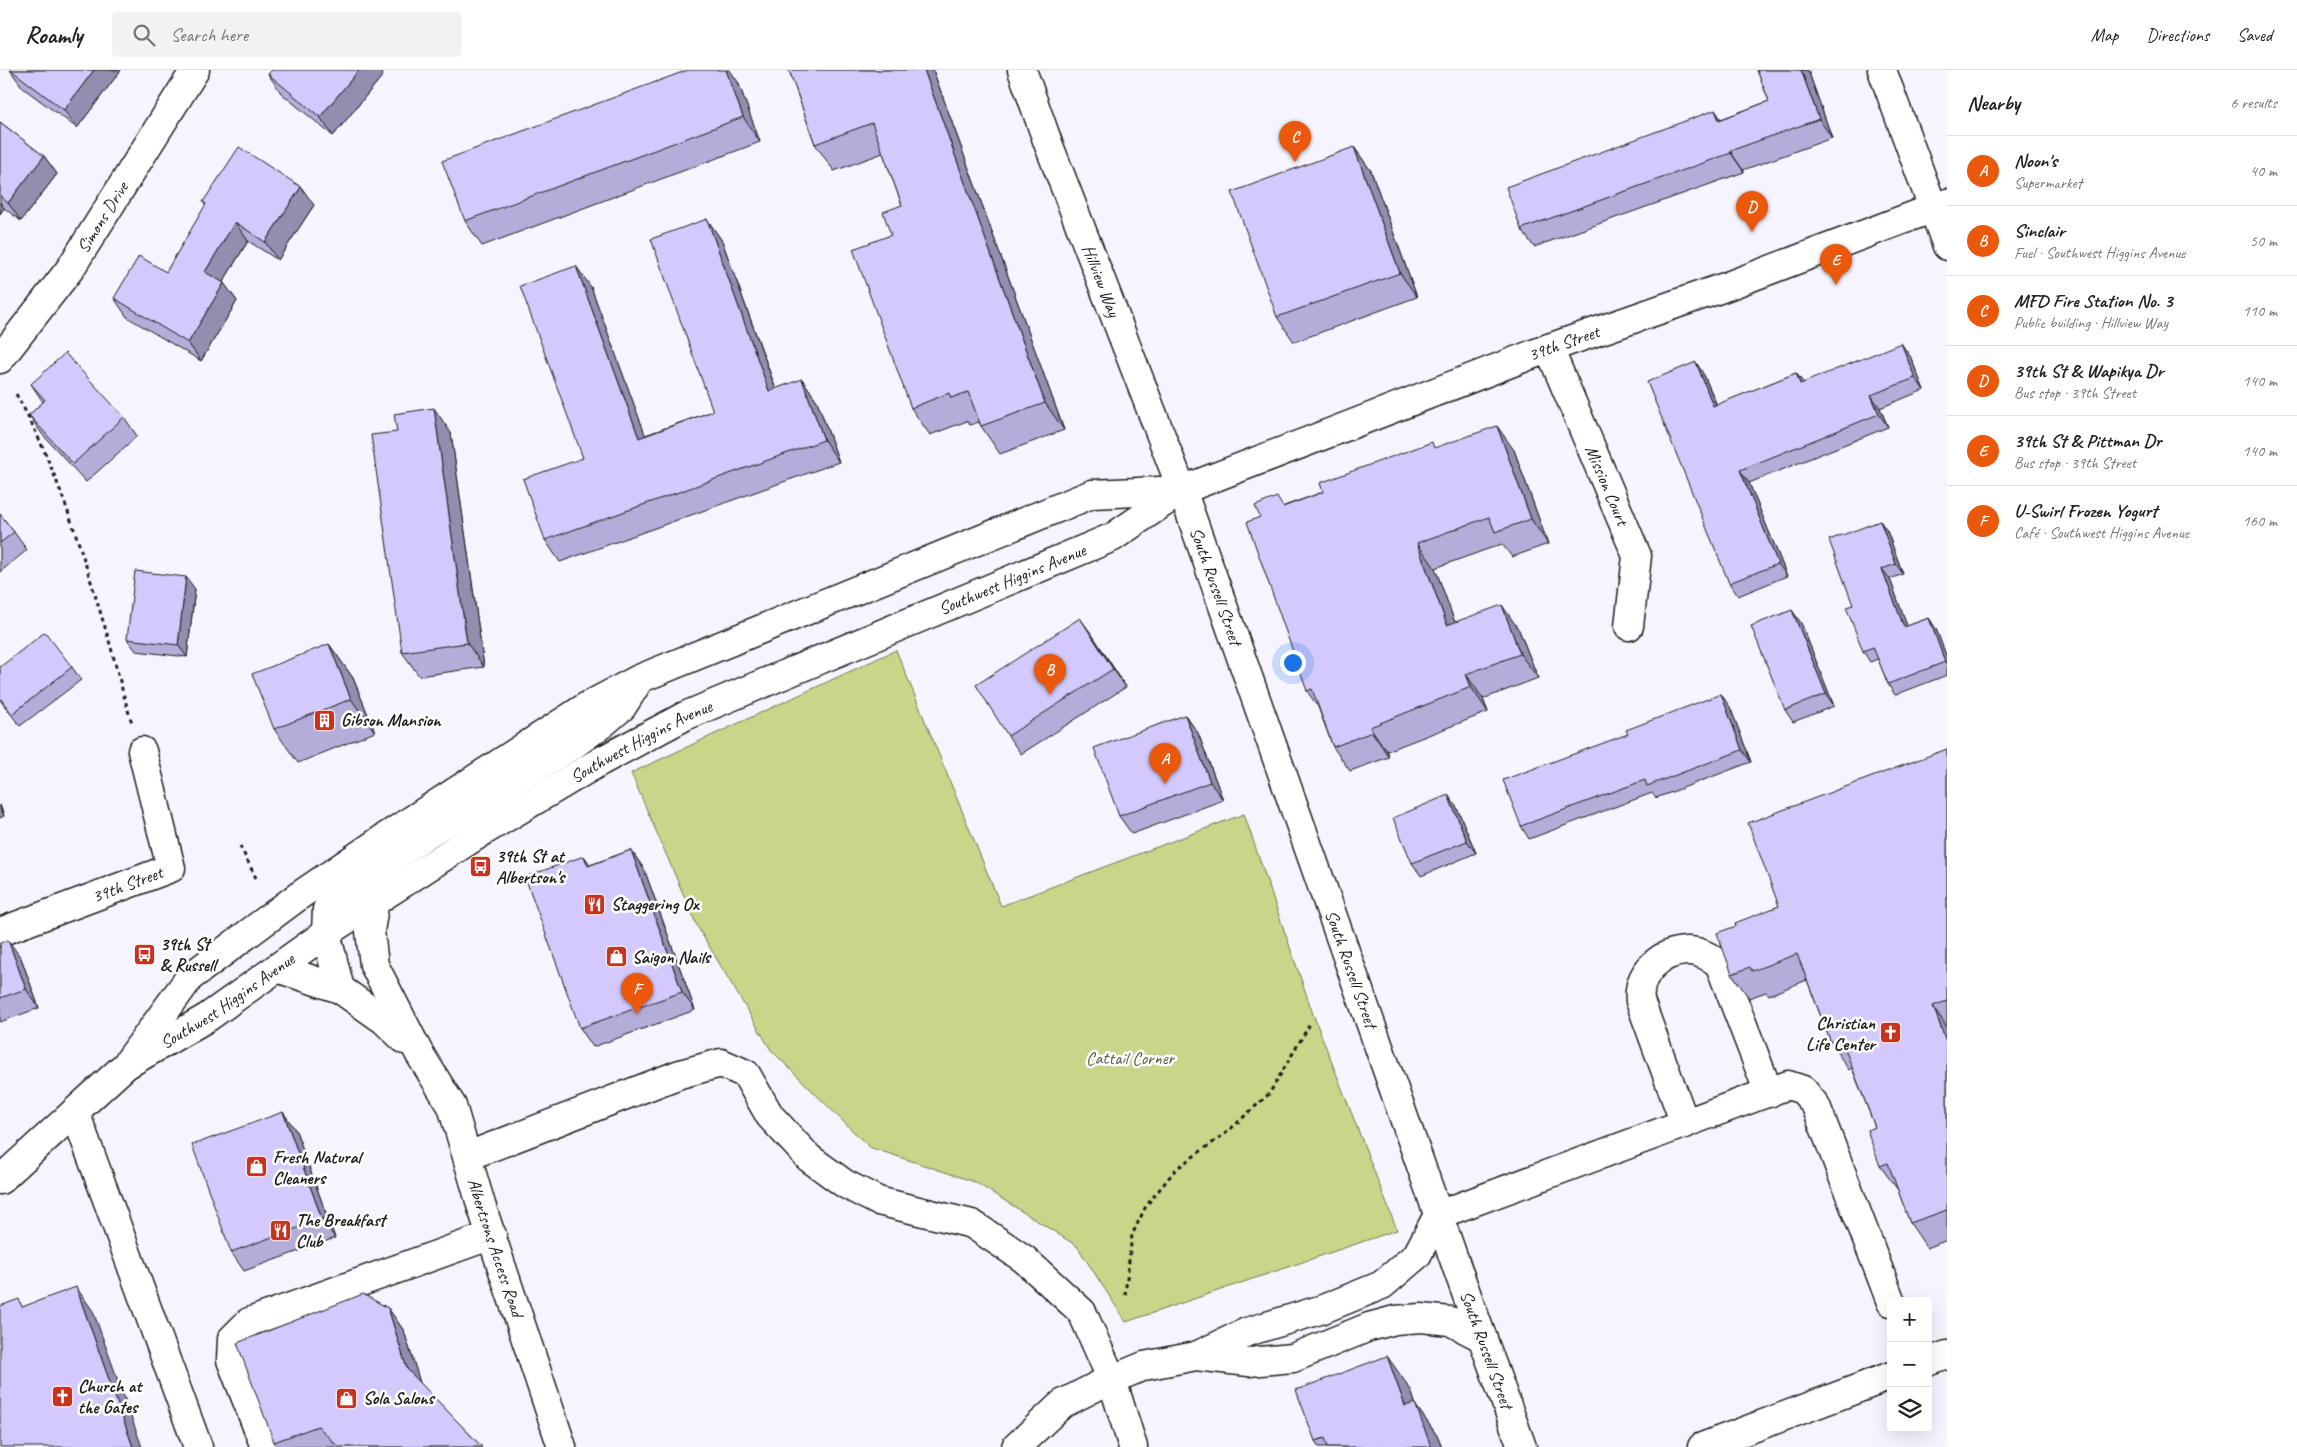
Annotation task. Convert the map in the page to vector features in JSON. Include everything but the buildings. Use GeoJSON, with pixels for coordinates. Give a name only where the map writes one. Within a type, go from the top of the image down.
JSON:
{"type":"FeatureCollection","features":[{"type":"Feature","properties":{"kind":"main road","name":"Simons Drive"},"geometry":{"type":"LineString","coordinates":[[0,359],[70,269],[195,70]]}},
{"type":"Feature","properties":{"kind":"main road","name":"Hillview Way"},"geometry":{"type":"LineString","coordinates":[[1022,70],[1048,143],[1182,490]]}},
{"type":"Feature","properties":{"kind":"main road"},"geometry":{"type":"LineString","coordinates":[[1882,70],[1940,205],[1947,246]]}},
{"type":"Feature","properties":{"kind":"main road","name":"39th Street"},"geometry":{"type":"LineString","coordinates":[[1182,490],[1549,348],[1722,288],[1940,205]]}},
{"type":"Feature","properties":{"kind":"main road","name":"Mission Court"},"geometry":{"type":"LineString","coordinates":[[1549,348],[1637,556],[1630,626]]}},
{"type":"Feature","properties":{"kind":"main road","name":"Southwest Higgins Avenue"},"geometry":{"type":"LineString","coordinates":[[0,1180],[126,1064],[190,977],[300,895],[387,836],[586,708],[639,679],[1092,494],[1182,490]]}},
{"type":"Feature","properties":{"kind":"main road","name":"Southwest Higgins Avenue"},"geometry":{"type":"LineString","coordinates":[[126,1064],[208,1018],[326,932],[499,821],[601,761],[685,716],[1113,537],[1182,490]]}},
{"type":"Feature","properties":{"kind":"main road","name":"South Russell Street"},"geometry":{"type":"LineString","coordinates":[[1182,490],[1522,1447]]}},
{"type":"Feature","properties":{"kind":"main road","name":"Southwest Higgins Avenue"},"geometry":{"type":"LineString","coordinates":[[326,932],[327,909],[344,890],[430,832],[573,745],[622,707],[639,679]]}},
{"type":"Feature","properties":{"kind":"main road","name":"39th Street"},"geometry":{"type":"LineString","coordinates":[[0,932],[171,868],[142,751]]}},
{"type":"Feature","properties":{"kind":"main road"},"geometry":{"type":"LineString","coordinates":[[375,900],[370,931],[374,964],[419,1053]]}},
{"type":"Feature","properties":{"kind":"main road"},"geometry":{"type":"LineString","coordinates":[[326,932],[340,989]]}},
{"type":"Feature","properties":{"kind":"main road"},"geometry":{"type":"LineString","coordinates":[[1685,1124],[1640,1001],[1639,990],[1643,976],[1657,961],[1675,953],[1688,951],[1706,955],[1719,963],[1769,1093]]}},
{"type":"Feature","properties":{"kind":"main road"},"geometry":{"type":"LineString","coordinates":[[277,968],[312,978],[340,989],[384,1020],[419,1053]]}},
{"type":"Feature","properties":{"kind":"main road","name":"Albertsons Access Road"},"geometry":{"type":"LineString","coordinates":[[419,1053],[452,1106],[492,1235],[562,1447]]}},
{"type":"Feature","properties":{"kind":"main road"},"geometry":{"type":"LineString","coordinates":[[468,1156],[680,1074],[721,1063],[746,1074],[770,1116],[809,1158],[845,1184],[878,1201],[972,1224],[1024,1259],[1082,1312],[1112,1380],[1133,1447]]}},
{"type":"Feature","properties":{"kind":"main road"},"geometry":{"type":"LineString","coordinates":[[1016,1447],[1062,1404],[1112,1380],[1144,1366],[1196,1356],[1247,1332],[1324,1309],[1382,1285],[1417,1255],[1438,1215],[1788,1085],[1804,1090],[1816,1106],[1889,1297]]}},
{"type":"Feature","properties":{"kind":"main road"},"geometry":{"type":"LineString","coordinates":[[75,1112],[198,1447]]}},
{"type":"Feature","properties":{"kind":"main road"},"geometry":{"type":"LineString","coordinates":[[265,1447],[231,1360],[232,1338],[249,1322],[492,1235]]}},
{"type":"Feature","properties":{"kind":"main road"},"geometry":{"type":"LineString","coordinates":[[1196,1356],[1248,1362],[1293,1358],[1369,1327],[1395,1320],[1421,1318],[1450,1321],[1483,1338]]}},
{"type":"Feature","properties":{"kind":"main road"},"geometry":{"type":"LineString","coordinates":[[1932,1361],[1947,1355]]}},
{"type":"Feature","properties":{"kind":"main road"},"geometry":{"type":"LineString","coordinates":[[1702,1447],[1887,1378]]}},
{"type":"Feature","properties":{"kind":"path"},"geometry":{"type":"LineString","coordinates":[[16,394],[34,425],[67,512],[103,621],[125,700]]}},
{"type":"Feature","properties":{"kind":"path"},"geometry":{"type":"LineString","coordinates":[[240,846],[256,878]]}},
{"type":"Feature","properties":{"kind":"path"},"geometry":{"type":"LineString","coordinates":[[1125,1295],[1132,1235],[1146,1206],[1176,1168],[1226,1133],[1269,1094],[1310,1024]]}},
{"type":"Feature","properties":{"kind":"green space","name":"Cattail Corner"},"geometry":{"type":"Polygon","coordinates":[[[896,650],[1001,906],[1244,814],[1313,1014],[1397,1230],[1126,1322],[1077,1246],[975,1182],[869,1147],[771,1050],[697,926],[631,773],[896,650]]]}},
{"type":"Feature","properties":{"kind":"place","name":"MFD Fire Station No. 3"},"geometry":{"type":"Point","coordinates":[1295,162]}},
{"type":"Feature","properties":{"kind":"place","name":"39th St & Wapikya Dr"},"geometry":{"type":"Point","coordinates":[1752,232]}},
{"type":"Feature","properties":{"kind":"place","name":"39th St & Pittman Dr"},"geometry":{"type":"Point","coordinates":[1836,285]}},
{"type":"Feature","properties":{"kind":"place","name":"Sinclair"},"geometry":{"type":"Point","coordinates":[1050,695]}},
{"type":"Feature","properties":{"kind":"place","name":"Gibson Mansion"},"geometry":{"type":"Point","coordinates":[325,720]}},
{"type":"Feature","properties":{"kind":"place","name":"Noon's"},"geometry":{"type":"Point","coordinates":[1165,784]}},
{"type":"Feature","properties":{"kind":"place","name":"39th St at Albertson's"},"geometry":{"type":"Point","coordinates":[480,866]}},
{"type":"Feature","properties":{"kind":"place","name":"Staggering Ox"},"geometry":{"type":"Point","coordinates":[595,904]}},
{"type":"Feature","properties":{"kind":"place","name":"39th St & Russell"},"geometry":{"type":"Point","coordinates":[144,954]}},
{"type":"Feature","properties":{"kind":"place","name":"Saigon Nails"},"geometry":{"type":"Point","coordinates":[616,957]}},
{"type":"Feature","properties":{"kind":"place","name":"U-Swirl Frozen Yogurt"},"geometry":{"type":"Point","coordinates":[637,1014]}},
{"type":"Feature","properties":{"kind":"place","name":"Christian Life Center"},"geometry":{"type":"Point","coordinates":[1891,1033]}},
{"type":"Feature","properties":{"kind":"place","name":"Fresh Natural Cleaners"},"geometry":{"type":"Point","coordinates":[257,1167]}},
{"type":"Feature","properties":{"kind":"place","name":"The Breakfast Club"},"geometry":{"type":"Point","coordinates":[280,1230]}},
{"type":"Feature","properties":{"kind":"place","name":"Church at the Gates"},"geometry":{"type":"Point","coordinates":[62,1396]}},
{"type":"Feature","properties":{"kind":"place","name":"Sola Salons"},"geometry":{"type":"Point","coordinates":[347,1398]}}]}
